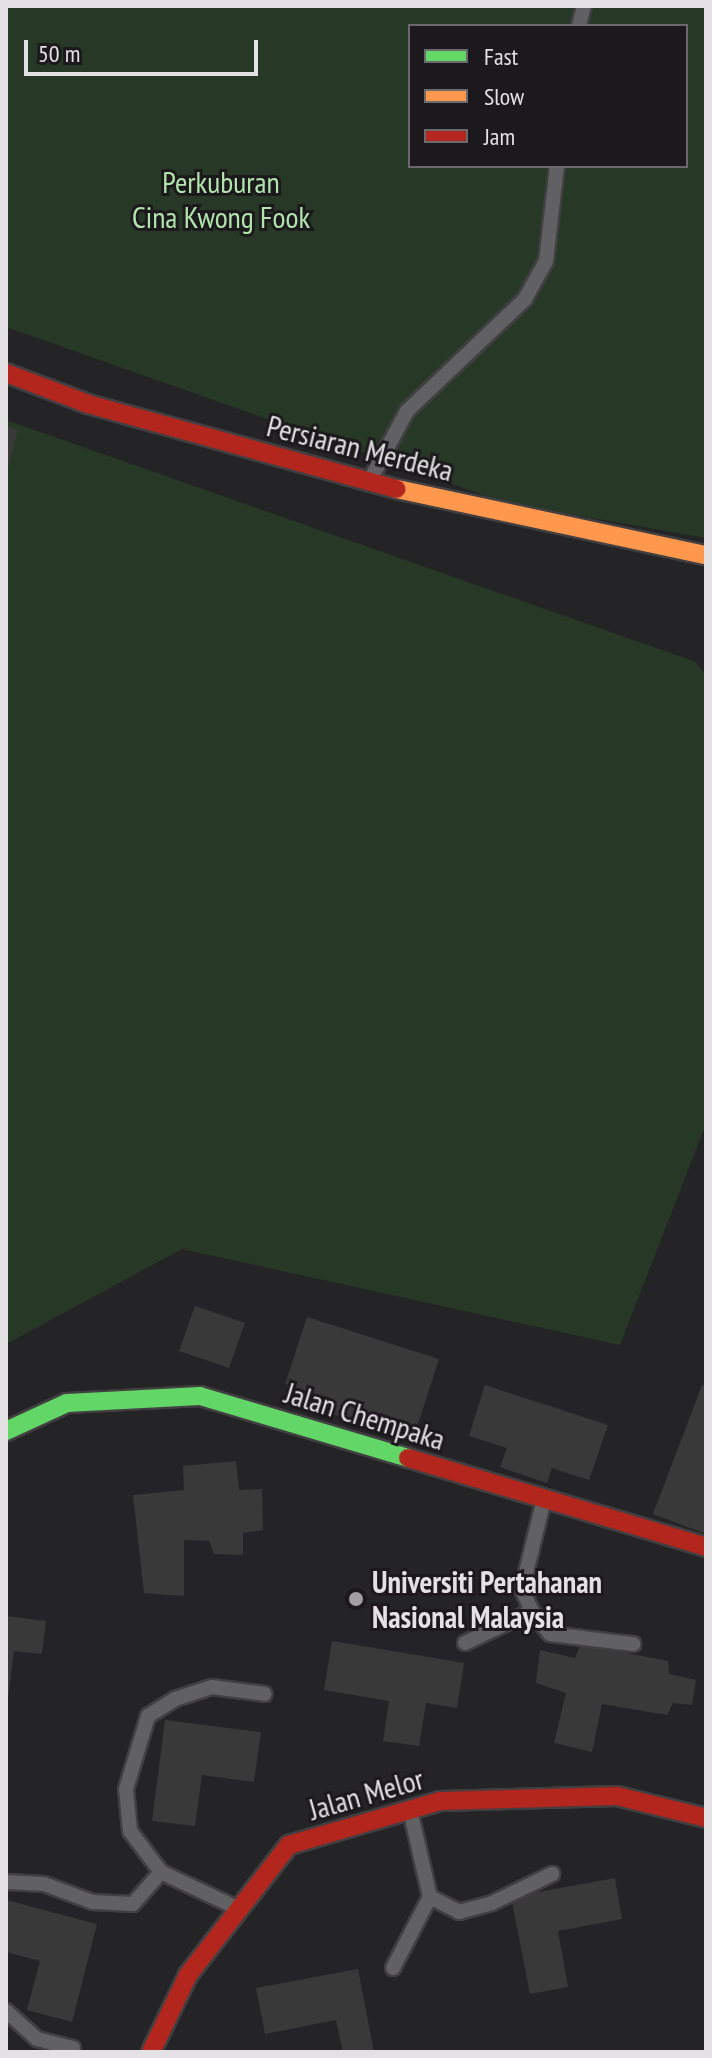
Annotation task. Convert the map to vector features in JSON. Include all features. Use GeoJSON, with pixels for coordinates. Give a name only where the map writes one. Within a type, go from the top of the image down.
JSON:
{"type":"FeatureCollection","features":[{"type":"Feature","properties":{"kind":"street","name":"Persiaran Merdeka"},"geometry":{"type":"LineString","coordinates":[[6,373],[88,404],[368,483],[706,555]]}},
{"type":"Feature","properties":{"kind":"street","name":"Jalan Chempaka"},"geometry":{"type":"LineString","coordinates":[[6,1431],[67,1403],[200,1396],[706,1547]]}},
{"type":"Feature","properties":{"kind":"street","name":"Jalan Melor"},"geometry":{"type":"LineString","coordinates":[[151,2052],[188,1975],[289,1845],[440,1801],[617,1796],[706,1818]]}},
{"type":"Feature","properties":{"kind":"lane"},"geometry":{"type":"LineString","coordinates":[[368,483],[407,411],[525,299],[546,261],[557,168]]}},
{"type":"Feature","properties":{"kind":"lane"},"geometry":{"type":"LineString","coordinates":[[544,1498],[522,1589],[532,1611],[550,1634],[633,1644]]}},
{"type":"Feature","properties":{"kind":"lane"},"geometry":{"type":"LineString","coordinates":[[465,1643],[532,1611]]}},
{"type":"Feature","properties":{"kind":"lane"},"geometry":{"type":"LineString","coordinates":[[239,1909],[161,1872],[130,1831],[126,1789],[148,1716],[175,1699],[212,1687],[265,1694]]}},
{"type":"Feature","properties":{"kind":"lane"},"geometry":{"type":"LineString","coordinates":[[393,1968],[430,1897],[410,1810]]}},
{"type":"Feature","properties":{"kind":"lane"},"geometry":{"type":"LineString","coordinates":[[6,1882],[44,1884],[93,1902],[133,1904],[161,1872]]}},
{"type":"Feature","properties":{"kind":"lane"},"geometry":{"type":"LineString","coordinates":[[430,1897],[459,1912],[552,1874]]}},
{"type":"Feature","properties":{"kind":"lane"},"geometry":{"type":"LineString","coordinates":[[6,2011],[37,2039],[73,2048]]}},
{"type":"Feature","properties":{"kind":"green space","name":"Perkuburan Cina Kwong Fook"},"geometry":{"type":"Polygon","coordinates":[[[6,6],[706,6],[706,538],[506,503],[6,327],[6,6]]]}},
{"type":"Feature","properties":{"kind":"green space"},"geometry":{"type":"Polygon","coordinates":[[[6,420],[696,662],[706,676],[706,1124],[620,1345],[182,1249],[6,1344],[6,420]]]}},
{"type":"Feature","properties":{"kind":"building"},"geometry":{"type":"Polygon","coordinates":[[[6,426],[18,430],[7,472],[6,472],[6,426]]]}},
{"type":"Feature","properties":{"kind":"building"},"geometry":{"type":"Polygon","coordinates":[[[195,1306],[245,1323],[229,1368],[179,1351],[195,1306]]]}},
{"type":"Feature","properties":{"kind":"building"},"geometry":{"type":"Polygon","coordinates":[[[307,1317],[439,1359],[417,1427],[372,1413],[368,1425],[325,1412],[329,1398],[285,1384],[307,1317]]]}},
{"type":"Feature","properties":{"kind":"building"},"geometry":{"type":"Polygon","coordinates":[[[485,1385],[608,1425],[589,1480],[552,1468],[547,1483],[500,1467],[507,1448],[469,1436],[485,1385]]]}},
{"type":"Feature","properties":{"kind":"building"},"geometry":{"type":"Polygon","coordinates":[[[702,1385],[706,1386],[706,1534],[653,1514],[702,1385]]]}},
{"type":"Feature","properties":{"kind":"building"},"geometry":{"type":"Polygon","coordinates":[[[236,1461],[239,1490],[262,1489],[263,1530],[243,1533],[243,1555],[214,1554],[209,1541],[184,1540],[184,1596],[144,1593],[133,1495],[184,1490],[183,1466],[236,1461]]]}},
{"type":"Feature","properties":{"kind":"building"},"geometry":{"type":"Polygon","coordinates":[[[6,1616],[46,1621],[42,1654],[14,1651],[8,1699],[6,1616]]]}},
{"type":"Feature","properties":{"kind":"building"},"geometry":{"type":"Polygon","coordinates":[[[332,1641],[464,1663],[457,1708],[426,1703],[419,1746],[383,1741],[389,1701],[324,1690],[332,1641]]]}},
{"type":"Feature","properties":{"kind":"building"},"geometry":{"type":"Polygon","coordinates":[[[581,1644],[668,1661],[669,1674],[696,1680],[692,1705],[673,1703],[667,1715],[602,1704],[592,1752],[554,1743],[566,1693],[536,1683],[540,1650],[575,1658],[581,1644]]]}},
{"type":"Feature","properties":{"kind":"building"},"geometry":{"type":"Polygon","coordinates":[[[165,1720],[261,1732],[254,1782],[202,1775],[195,1826],[152,1821],[165,1720]]]}},
{"type":"Feature","properties":{"kind":"building"},"geometry":{"type":"Polygon","coordinates":[[[615,1878],[622,1919],[558,1931],[568,1987],[530,1994],[511,1897],[615,1878]]]}},
{"type":"Feature","properties":{"kind":"building"},"geometry":{"type":"Polygon","coordinates":[[[6,1900],[97,1924],[72,2022],[27,2010],[40,1961],[6,1952],[6,1900]]]}},
{"type":"Feature","properties":{"kind":"building"},"geometry":{"type":"Polygon","coordinates":[[[358,1969],[374,2052],[343,2052],[336,2020],[265,2034],[256,1988],[358,1969]]]}},
{"type":"Feature","properties":{"kind":"traffic: fast"},"geometry":{"type":"LineString","coordinates":[[6,1431],[67,1403],[200,1396],[408,1458]]}},
{"type":"Feature","properties":{"kind":"traffic: slow"},"geometry":{"type":"LineString","coordinates":[[397,489],[706,555]]}},
{"type":"Feature","properties":{"kind":"traffic: jam"},"geometry":{"type":"LineString","coordinates":[[6,373],[88,404],[397,489]]}},
{"type":"Feature","properties":{"kind":"traffic: jam"},"geometry":{"type":"LineString","coordinates":[[408,1458],[706,1547]]}},
{"type":"Feature","properties":{"kind":"traffic: jam"},"geometry":{"type":"LineString","coordinates":[[151,2052],[188,1975],[289,1845],[440,1801],[617,1796],[706,1818]]}},
{"type":"Feature","properties":{"kind":"place","name":"Universiti Pertahanan Nasional Malaysia"},"geometry":{"type":"Point","coordinates":[356,1599]}}]}
